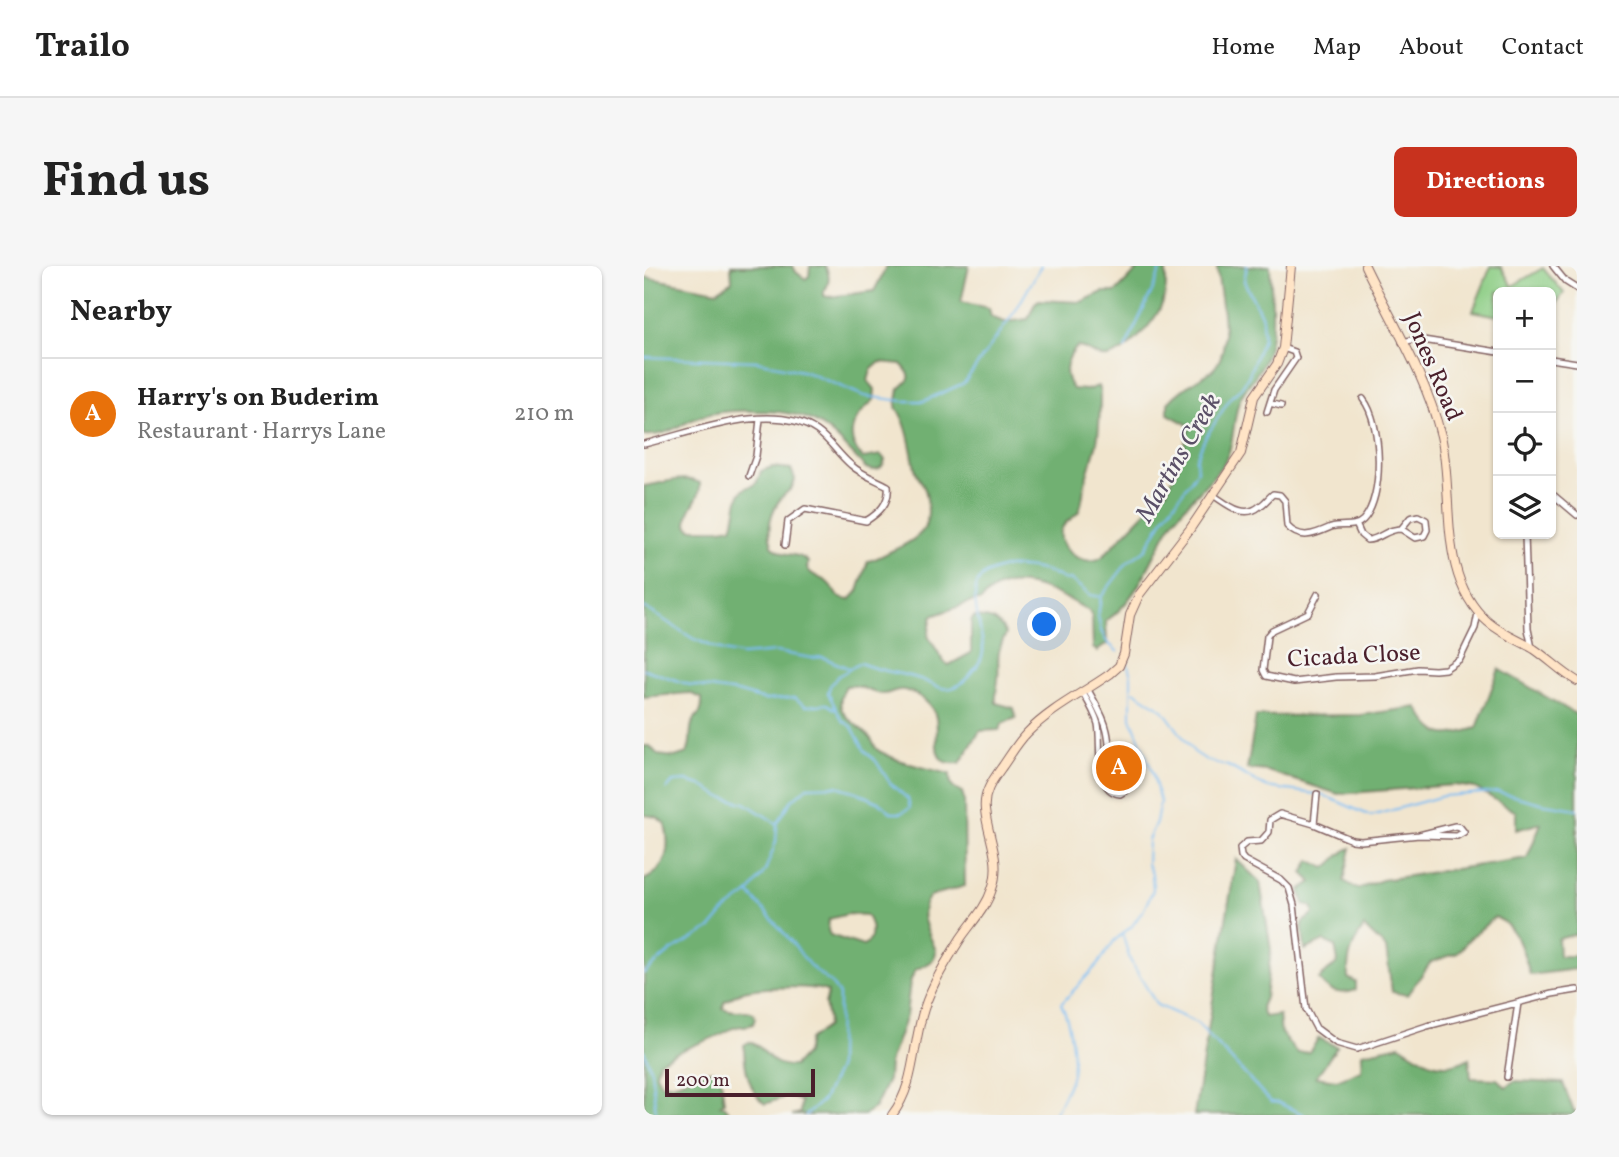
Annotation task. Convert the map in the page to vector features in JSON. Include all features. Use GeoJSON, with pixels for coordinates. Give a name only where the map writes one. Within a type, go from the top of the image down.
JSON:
{"type":"FeatureCollection","features":[{"type":"Feature","properties":{"kind":"street"},"geometry":{"type":"LineString","coordinates":[[892,1115],[908,1086],[918,1031],[928,999],[954,949],[981,912],[992,890],[996,864],[985,809],[987,790],[1028,732],[1118,666],[1126,647],[1130,615],[1139,595],[1241,453],[1254,397],[1277,364],[1283,348],[1291,266]]}},
{"type":"Feature","properties":{"kind":"street","name":"Jones Road"},"geometry":{"type":"LineString","coordinates":[[1365,266],[1426,392],[1441,437],[1455,566],[1462,586],[1478,613],[1487,622],[1532,648],[1577,681]]}},
{"type":"Feature","properties":{"kind":"street"},"geometry":{"type":"LineString","coordinates":[[1553,266],[1566,282],[1577,289]]}},
{"type":"Feature","properties":{"kind":"street"},"geometry":{"type":"LineString","coordinates":[[1402,342],[1418,339],[1493,351]]}},
{"type":"Feature","properties":{"kind":"street"},"geometry":{"type":"LineString","coordinates":[[1267,412],[1274,390],[1296,361],[1295,353],[1283,348]]}},
{"type":"Feature","properties":{"kind":"street"},"geometry":{"type":"LineString","coordinates":[[1556,360],[1577,363]]}},
{"type":"Feature","properties":{"kind":"street"},"geometry":{"type":"LineString","coordinates":[[1213,495],[1234,509],[1245,512],[1256,510],[1273,494],[1280,495],[1285,500],[1287,526],[1303,536],[1317,534],[1334,526],[1356,524],[1367,514],[1379,471],[1372,412],[1363,399]]}},
{"type":"Feature","properties":{"kind":"street"},"geometry":{"type":"LineString","coordinates":[[1269,403],[1281,406]]}},
{"type":"Feature","properties":{"kind":"street"},"geometry":{"type":"LineString","coordinates":[[749,476],[756,456],[760,419]]}},
{"type":"Feature","properties":{"kind":"street"},"geometry":{"type":"LineString","coordinates":[[644,444],[740,420],[796,422],[815,429],[863,475],[888,486],[887,500],[878,514],[866,520],[805,509],[788,520],[785,545]]}},
{"type":"Feature","properties":{"kind":"street"},"geometry":{"type":"LineString","coordinates":[[1556,497],[1577,515]]}},
{"type":"Feature","properties":{"kind":"street"},"geometry":{"type":"LineString","coordinates":[[1356,524],[1361,536],[1367,540],[1375,539],[1389,530],[1401,529],[1411,537],[1418,538],[1426,533],[1428,527],[1424,518],[1415,516],[1401,529]]}},
{"type":"Feature","properties":{"kind":"street"},"geometry":{"type":"LineString","coordinates":[[1525,539],[1528,629],[1532,648]]}},
{"type":"Feature","properties":{"kind":"street","name":"Cicada Close"},"geometry":{"type":"LineString","coordinates":[[1318,594],[1308,613],[1272,630],[1267,636],[1263,670],[1266,676],[1294,682],[1375,676],[1418,669],[1446,669],[1460,659],[1475,628]]}},
{"type":"Feature","properties":{"kind":"street"},"geometry":{"type":"LineString","coordinates":[[1475,628],[1478,613]]}},
{"type":"Feature","properties":{"kind":"street"},"geometry":{"type":"LineString","coordinates":[[1475,628],[1487,622]]}},
{"type":"Feature","properties":{"kind":"street"},"geometry":{"type":"LineString","coordinates":[[1513,638],[1528,629]]}},
{"type":"Feature","properties":{"kind":"street"},"geometry":{"type":"LineString","coordinates":[[1086,691],[1103,716],[1110,762],[1114,771],[1125,782],[1125,791],[1120,794],[1109,790],[1103,781],[1097,721],[1086,691]]}},
{"type":"Feature","properties":{"kind":"street"},"geometry":{"type":"LineString","coordinates":[[1314,824],[1317,794]]}},
{"type":"Feature","properties":{"kind":"street"},"geometry":{"type":"LineString","coordinates":[[1419,835],[1455,826],[1464,832],[1457,836],[1419,835],[1362,841],[1352,840],[1314,824],[1280,814],[1270,820],[1269,832],[1261,841],[1242,845],[1240,853],[1244,860],[1281,880],[1292,895],[1306,1009],[1316,1028],[1336,1043],[1357,1049],[1427,1026],[1577,990]]}},
{"type":"Feature","properties":{"kind":"street"},"geometry":{"type":"LineString","coordinates":[[1507,1077],[1518,1003]]}},
{"type":"Feature","properties":{"kind":"green space"},"geometry":{"type":"Polygon","coordinates":[[[731,266],[793,266],[805,279],[809,276],[810,266],[825,266],[829,279],[824,296],[829,297],[874,291],[887,266],[969,266],[961,302],[989,308],[991,317],[1004,322],[1028,319],[1039,300],[1081,302],[1103,292],[1116,292],[1141,266],[1166,266],[1162,304],[1139,336],[1123,350],[1107,357],[1077,347],[1066,367],[1067,378],[1073,389],[1087,390],[1098,386],[1100,393],[1097,442],[1079,511],[1064,525],[1061,538],[1063,545],[1074,556],[1095,560],[1102,557],[1167,490],[1178,466],[1190,426],[1168,414],[1168,403],[1183,389],[1211,371],[1223,350],[1224,322],[1217,266],[1270,266],[1271,338],[1261,366],[1239,402],[1227,457],[1177,517],[1136,589],[1106,621],[1107,644],[1097,651],[1093,648],[1092,617],[1089,611],[1048,590],[1034,586],[1005,585],[992,590],[981,601],[932,616],[928,636],[944,662],[949,665],[971,653],[971,621],[974,617],[993,620],[1006,634],[999,653],[996,703],[1014,708],[1016,718],[1003,723],[999,730],[980,731],[960,763],[950,763],[939,756],[936,718],[928,704],[919,696],[904,690],[883,694],[856,686],[846,686],[841,696],[840,704],[847,717],[871,739],[877,750],[906,763],[950,774],[952,786],[962,792],[964,799],[965,886],[930,896],[926,903],[923,916],[936,951],[935,955],[929,963],[915,970],[910,982],[906,1016],[889,1063],[888,1080],[875,1107],[864,1115],[792,1115],[800,1113],[801,1101],[788,1096],[765,1104],[759,1099],[746,1069],[744,1045],[749,1042],[755,1044],[777,1063],[794,1066],[806,1053],[809,1040],[827,1026],[825,1004],[828,992],[787,987],[736,994],[724,1002],[723,1008],[753,1013],[753,1024],[734,1028],[659,1062],[656,1074],[661,1084],[676,1083],[705,1071],[720,1072],[724,1102],[720,1105],[731,1115],[644,1115],[644,880],[662,864],[667,841],[665,824],[657,817],[644,815],[644,746],[650,746],[658,755],[675,757],[687,753],[692,724],[700,712],[702,698],[689,693],[644,697],[644,486],[679,479],[700,483],[687,525],[691,529],[720,529],[732,527],[742,491],[755,485],[761,471],[772,467],[791,469],[795,479],[793,485],[778,502],[772,514],[769,533],[772,545],[780,552],[804,558],[811,573],[827,582],[837,596],[850,600],[858,591],[868,561],[915,538],[925,527],[928,513],[925,490],[916,471],[906,429],[896,407],[899,389],[909,378],[908,372],[901,364],[880,362],[871,370],[868,381],[875,389],[874,400],[861,413],[853,427],[853,442],[863,458],[881,455],[885,460],[878,469],[866,468],[817,423],[790,414],[718,412],[699,417],[666,432],[644,435],[644,277],[717,291],[732,281],[731,266]],[[848,914],[829,919],[830,935],[863,946],[870,940],[872,932],[866,915],[848,914]]]}},
{"type":"Feature","properties":{"kind":"green space"},"geometry":{"type":"Polygon","coordinates":[[[1491,266],[1501,267],[1512,286],[1543,268],[1564,293],[1556,303],[1556,287],[1493,287],[1493,315],[1473,311],[1491,266]]]}},
{"type":"Feature","properties":{"kind":"green space"},"geometry":{"type":"Polygon","coordinates":[[[1499,669],[1577,715],[1577,934],[1558,939],[1559,956],[1577,956],[1577,969],[1530,975],[1514,934],[1503,921],[1495,917],[1469,939],[1458,953],[1431,962],[1407,995],[1392,992],[1386,948],[1364,927],[1353,945],[1348,964],[1348,978],[1356,982],[1356,990],[1340,993],[1331,990],[1319,979],[1338,962],[1335,946],[1324,941],[1305,950],[1302,923],[1314,913],[1312,906],[1304,904],[1300,890],[1312,882],[1303,873],[1310,860],[1325,868],[1351,848],[1344,881],[1358,889],[1382,880],[1527,858],[1541,823],[1516,830],[1516,812],[1475,788],[1454,785],[1338,794],[1267,771],[1247,769],[1256,716],[1361,715],[1417,707],[1436,730],[1441,733],[1456,733],[1477,728],[1499,669]]]}},
{"type":"Feature","properties":{"kind":"green space"},"geometry":{"type":"Polygon","coordinates":[[[1236,859],[1260,882],[1271,950],[1265,998],[1261,1007],[1264,1017],[1279,1015],[1281,1033],[1297,1053],[1309,1052],[1319,1038],[1337,1047],[1316,1077],[1337,1080],[1361,1070],[1362,1053],[1400,1045],[1424,1060],[1441,1065],[1459,1063],[1469,1058],[1471,1078],[1497,1079],[1506,1087],[1514,1081],[1563,1083],[1577,1115],[1194,1115],[1236,859]]]}},
{"type":"Feature","properties":{"kind":"waterway"},"geometry":{"type":"LineString","coordinates":[[644,357],[757,361],[806,372],[864,396],[924,401],[964,383],[1016,310],[1041,266]]}},
{"type":"Feature","properties":{"kind":"waterway"},"geometry":{"type":"LineString","coordinates":[[1125,349],[1161,266]]}},
{"type":"Feature","properties":{"kind":"waterway","name":"Martins Creek"},"geometry":{"type":"LineString","coordinates":[[1118,652],[1107,642],[1101,631],[1098,616],[1101,597],[1127,563],[1146,549],[1197,471],[1196,459],[1204,440],[1231,397],[1248,377],[1263,339],[1262,317],[1244,281],[1247,266]]}},
{"type":"Feature","properties":{"kind":"waterway"},"geometry":{"type":"LineString","coordinates":[[644,973],[671,951],[711,928],[726,910],[749,893],[765,871],[776,842],[777,824],[791,801],[807,787],[837,786],[857,792],[880,803],[892,813],[901,813],[910,808],[908,799],[890,783],[876,761],[865,751],[852,727],[842,720],[828,693],[838,676],[860,663],[917,678],[942,688],[961,684],[976,667],[983,652],[976,609],[976,587],[980,579],[1000,568],[1023,567],[1045,571],[1065,580],[1070,579],[1090,595],[1101,597]]}},
{"type":"Feature","properties":{"kind":"waterway"},"geometry":{"type":"LineString","coordinates":[[644,607],[692,638],[723,651],[742,655],[776,652],[822,657],[848,668]]}},
{"type":"Feature","properties":{"kind":"waterway","name":"Martins Creek"},"geometry":{"type":"LineString","coordinates":[[1054,1115],[1069,1084],[1073,1066],[1069,1028],[1061,1004],[1099,963],[1114,941],[1132,926],[1153,890],[1152,874],[1147,864],[1148,840],[1156,822],[1160,802],[1153,773],[1131,718],[1131,676],[1126,659]]}},
{"type":"Feature","properties":{"kind":"waterway"},"geometry":{"type":"LineString","coordinates":[[644,669],[690,685],[737,692],[765,700],[794,698],[806,706],[827,704],[836,710]]}},
{"type":"Feature","properties":{"kind":"waterway"},"geometry":{"type":"LineString","coordinates":[[1134,691],[1163,710],[1194,752],[1208,761],[1228,766],[1266,787],[1323,795],[1371,816],[1443,796],[1498,792],[1577,809]]}},
{"type":"Feature","properties":{"kind":"waterway"},"geometry":{"type":"LineString","coordinates":[[667,789],[673,782],[686,781],[701,785],[721,797],[745,803],[776,823]]}},
{"type":"Feature","properties":{"kind":"waterway"},"geometry":{"type":"LineString","coordinates":[[749,893],[810,966],[832,984],[839,995],[838,1069],[823,1100],[806,1115]]}},
{"type":"Feature","properties":{"kind":"waterway"},"geometry":{"type":"LineString","coordinates":[[1123,936],[1130,960],[1157,1005],[1197,1023],[1271,1102],[1304,1115]]}},
{"type":"Feature","properties":{"kind":"waterway"},"geometry":{"type":"LineString","coordinates":[[644,1051],[651,1070],[656,1113]]}},
{"type":"Feature","properties":{"kind":"place","name":"Harry's on Buderim"},"geometry":{"type":"Point","coordinates":[1119,768]}}]}
